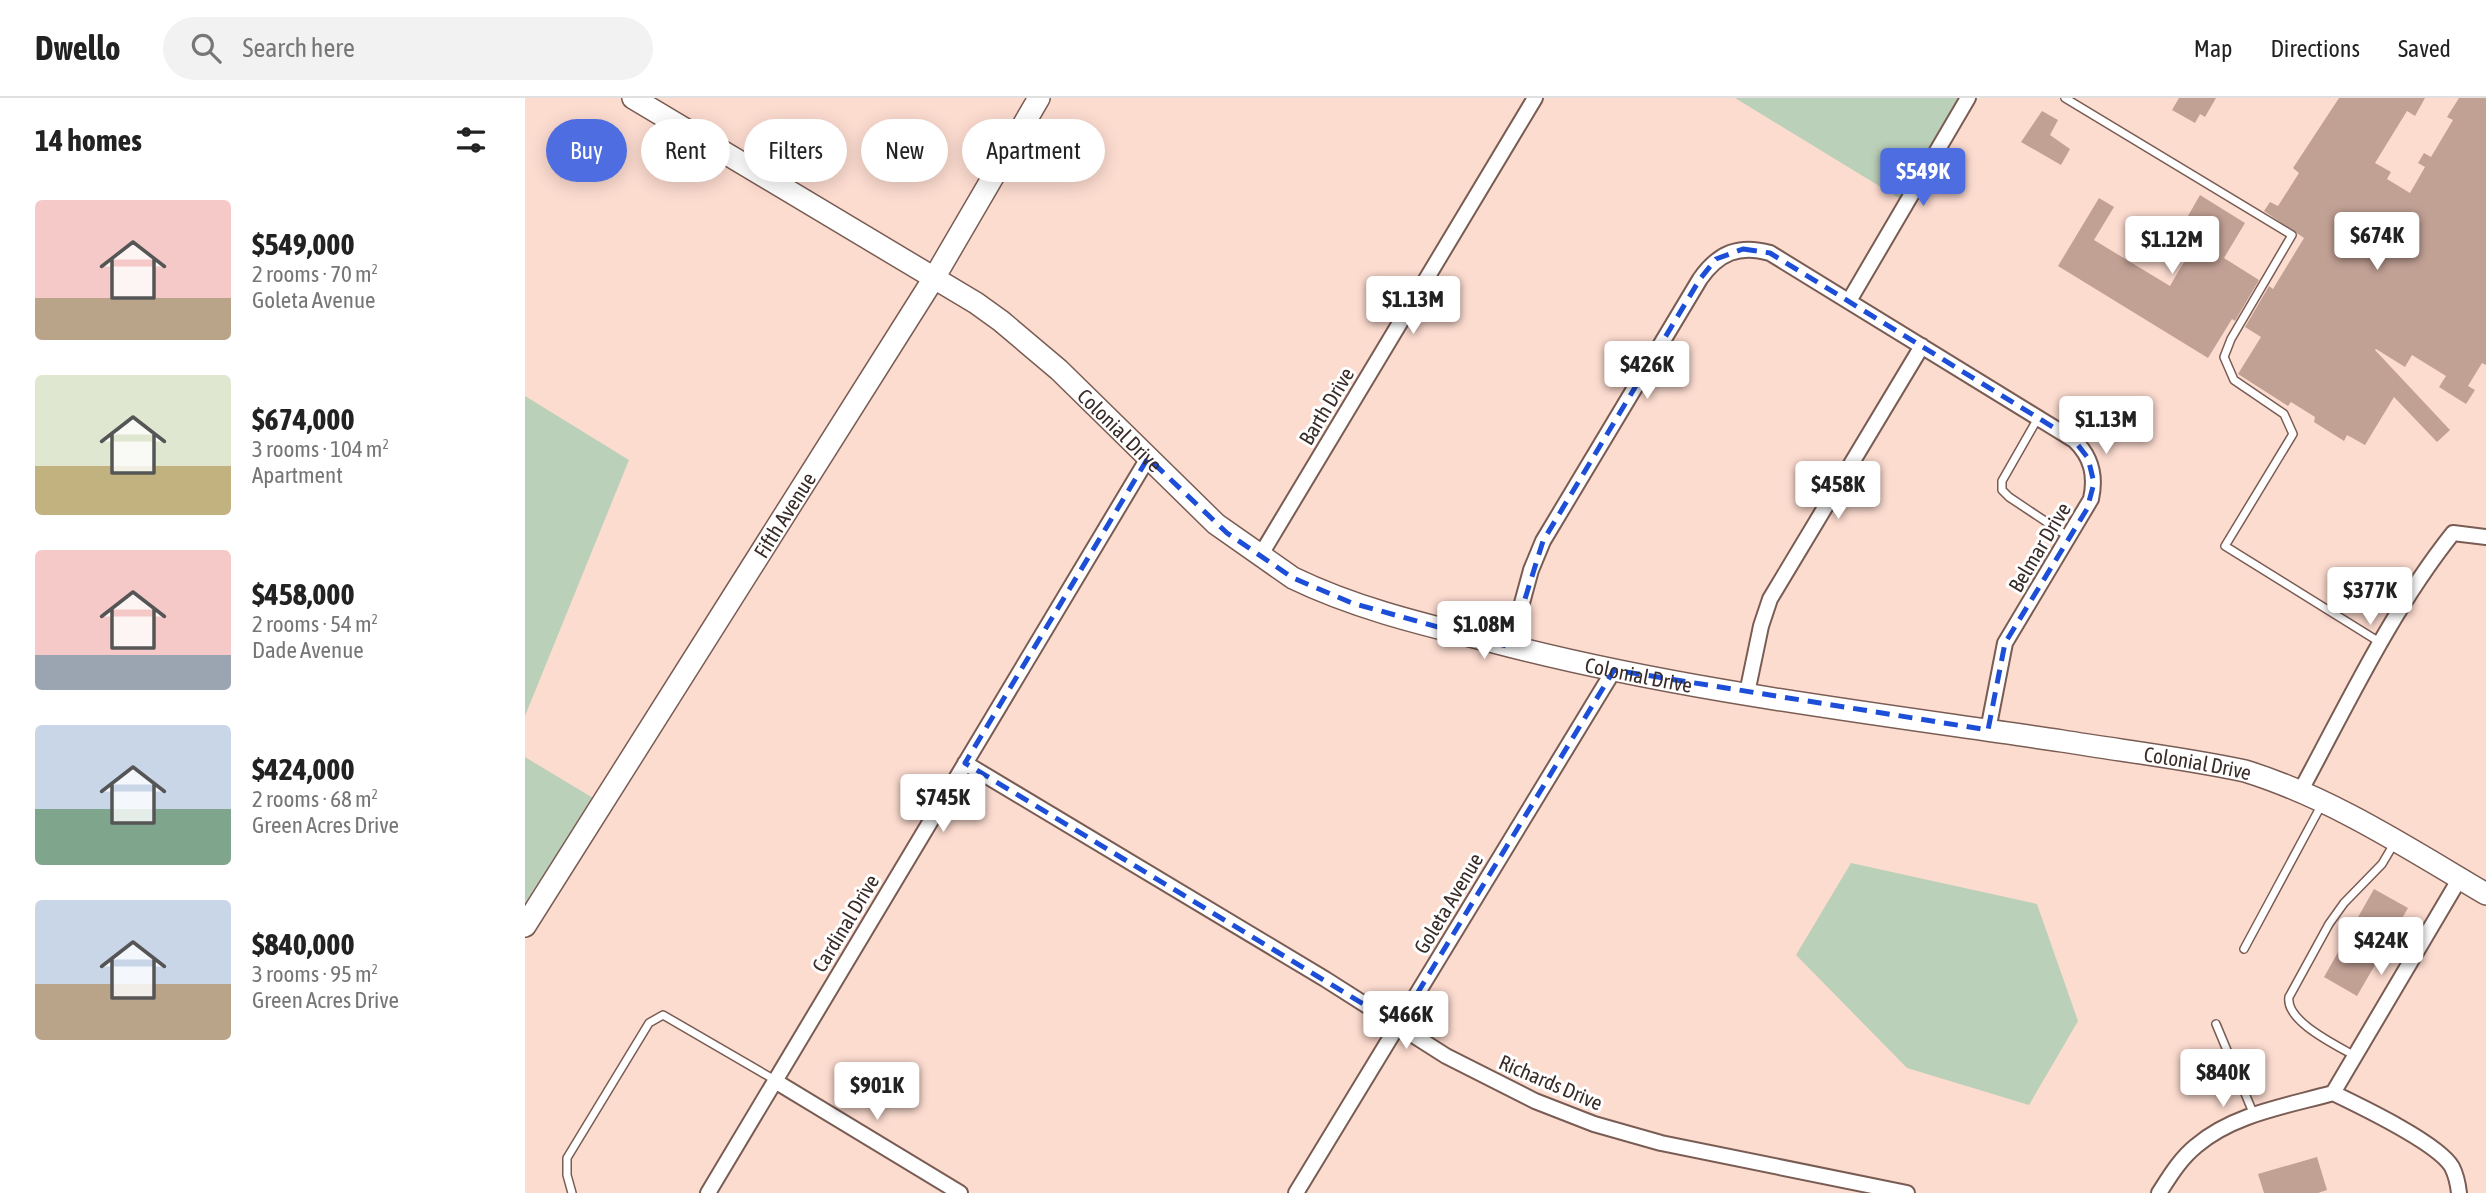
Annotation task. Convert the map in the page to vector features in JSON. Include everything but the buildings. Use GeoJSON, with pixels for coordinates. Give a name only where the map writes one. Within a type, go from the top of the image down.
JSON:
{"type":"FeatureCollection","features":[{"type":"Feature","properties":{"kind":"street","name":"Colonial Drive"},"geometry":{"type":"LineString","coordinates":[[632,98],[934,278],[1001,321],[1059,370],[1216,524],[1293,578],[1352,603],[1510,646],[1613,670],[2215,764],[2245,771],[2324,800],[2486,894]]}},
{"type":"Feature","properties":{"kind":"street","name":"Fifth Avenue"},"geometry":{"type":"LineString","coordinates":[[525,926],[934,278],[1039,98]]}},
{"type":"Feature","properties":{"kind":"street","name":"Barth Drive"},"geometry":{"type":"LineString","coordinates":[[1260,556],[1535,98]]}},
{"type":"Feature","properties":{"kind":"street"},"geometry":{"type":"LineString","coordinates":[[1849,301],[1968,98]]}},
{"type":"Feature","properties":{"kind":"street","name":"Belmar Drive"},"geometry":{"type":"LineString","coordinates":[[1510,646],[1531,570],[1543,541],[1708,267],[1730,252],[1757,249],[1770,253],[2074,440],[2088,458],[2094,483],[2091,499],[2005,643],[1988,730]]}},
{"type":"Feature","properties":{"kind":"street"},"geometry":{"type":"LineString","coordinates":[[1747,693],[1761,626],[1770,599],[1922,346]]}},
{"type":"Feature","properties":{"kind":"street","name":"Cardinal Drive"},"geometry":{"type":"LineString","coordinates":[[708,1193],[1148,458]]}},
{"type":"Feature","properties":{"kind":"street"},"geometry":{"type":"LineString","coordinates":[[2301,790],[2381,643],[2433,558],[2453,533],[2486,537]]}},
{"type":"Feature","properties":{"kind":"street","name":"Goleta Avenue"},"geometry":{"type":"LineString","coordinates":[[1296,1193],[1613,670]]}},
{"type":"Feature","properties":{"kind":"street","name":"Richards Drive"},"geometry":{"type":"LineString","coordinates":[[965,763],[1491,1080],[1594,1124],[1661,1143],[1906,1193]]}},
{"type":"Feature","properties":{"kind":"street"},"geometry":{"type":"LineString","coordinates":[[2159,1193],[2173,1171],[2196,1145],[2216,1131],[2255,1116],[2333,1093],[2460,878]]}},
{"type":"Feature","properties":{"kind":"street"},"geometry":{"type":"LineString","coordinates":[[775,1081],[960,1193]]}},
{"type":"Feature","properties":{"kind":"street"},"geometry":{"type":"LineString","coordinates":[[2333,1093],[2435,1150],[2451,1166],[2457,1178],[2459,1193]]}},
{"type":"Feature","properties":{"kind":"lane"},"geometry":{"type":"LineString","coordinates":[[2065,98],[2292,235],[2231,339],[2224,357],[2234,380],[2284,414],[2293,435],[2225,546],[2381,643]]}},
{"type":"Feature","properties":{"kind":"lane"},"geometry":{"type":"LineString","coordinates":[[2038,418],[2002,481],[2002,490],[2070,537]]}},
{"type":"Feature","properties":{"kind":"lane"},"geometry":{"type":"LineString","coordinates":[[2244,949],[2324,800]]}},
{"type":"Feature","properties":{"kind":"lane"},"geometry":{"type":"LineString","coordinates":[[2355,1056],[2299,1020],[2287,1004],[2329,924],[2344,903],[2382,863],[2396,841]]}},
{"type":"Feature","properties":{"kind":"lane"},"geometry":{"type":"LineString","coordinates":[[572,1193],[567,1175],[567,1158],[649,1023],[663,1015],[775,1081]]}},
{"type":"Feature","properties":{"kind":"lane"},"geometry":{"type":"LineString","coordinates":[[2216,1024],[2255,1116]]}},
{"type":"Feature","properties":{"kind":"highlighted area"},"geometry":{"type":"Polygon","coordinates":[[[1743,249],[1770,253],[2074,440],[2088,458],[2094,483],[2087,509],[2005,643],[1988,730],[1614,670],[1398,1025],[965,763],[1148,458],[1227,533],[1293,578],[1352,603],[1510,647],[1543,541],[1700,279],[1716,259],[1743,249]]]}},
{"type":"Feature","properties":{"kind":"green space"},"geometry":{"type":"Polygon","coordinates":[[[1735,98],[1968,98],[1907,203],[1735,98]]]}},
{"type":"Feature","properties":{"kind":"green space"},"geometry":{"type":"Polygon","coordinates":[[[525,396],[629,460],[525,716],[525,396]]]}},
{"type":"Feature","properties":{"kind":"green space"},"geometry":{"type":"Polygon","coordinates":[[[525,757],[603,804],[525,926],[525,757]]]}},
{"type":"Feature","properties":{"kind":"green space"},"geometry":{"type":"Polygon","coordinates":[[[1851,863],[2037,904],[2078,1021],[2029,1105],[1907,1068],[1796,955],[1851,863]]]}}]}
